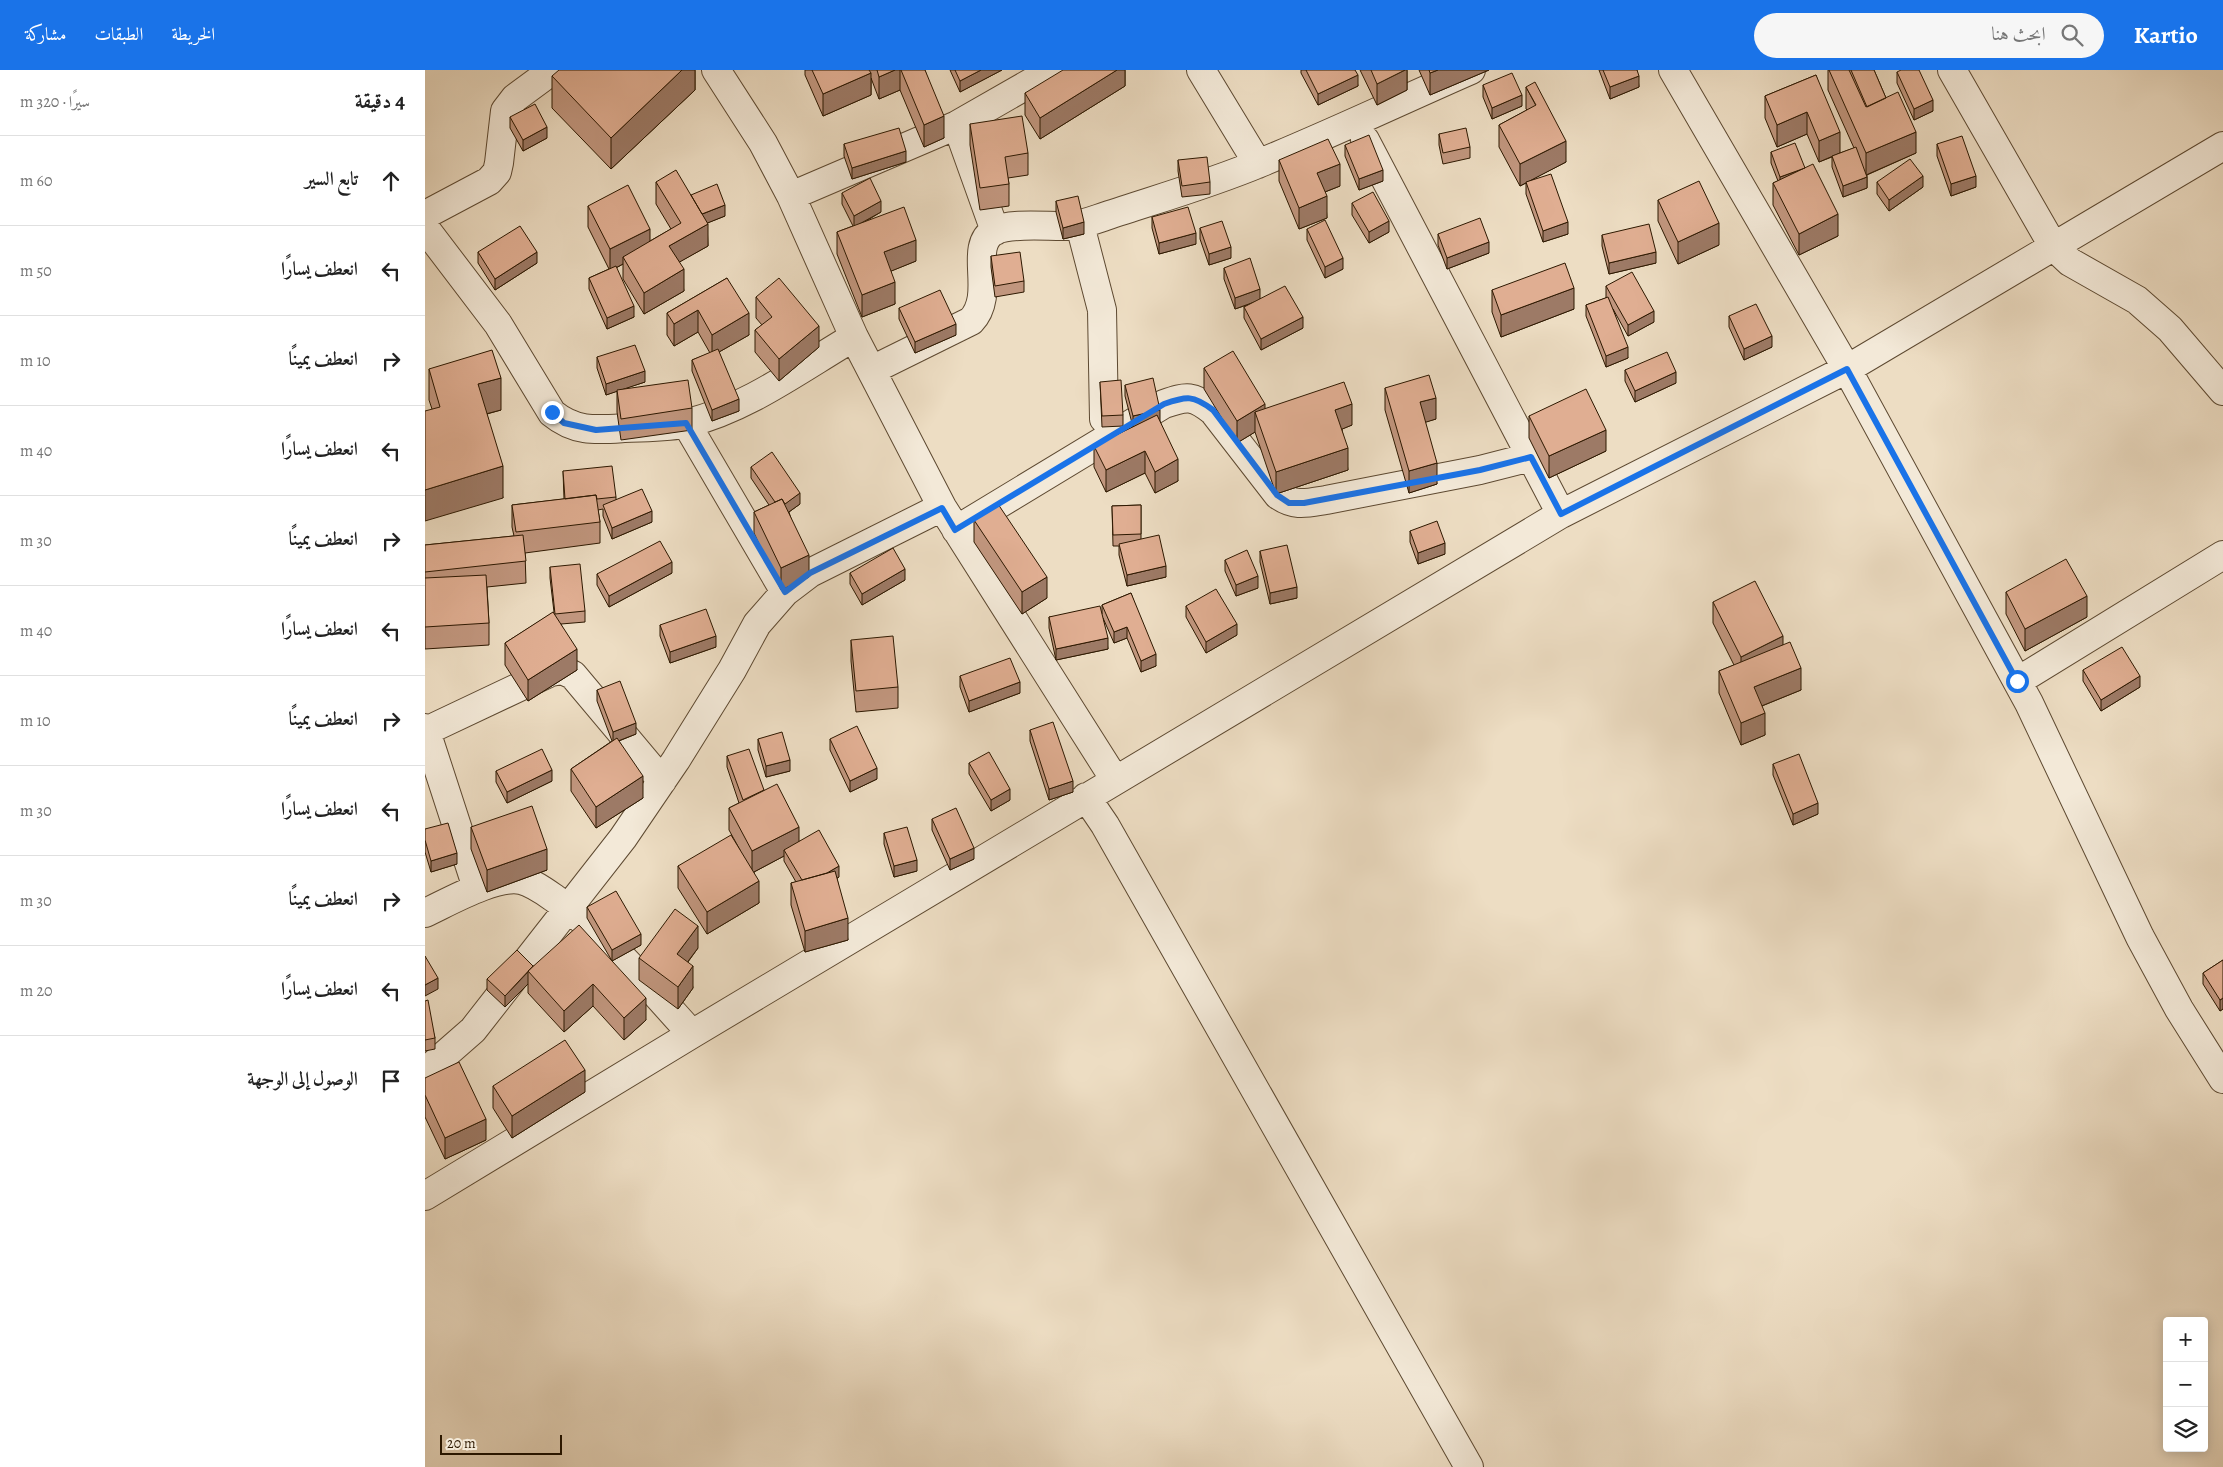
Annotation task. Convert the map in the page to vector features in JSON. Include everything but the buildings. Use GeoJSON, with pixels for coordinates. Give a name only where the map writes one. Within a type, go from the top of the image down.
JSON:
{"type":"FeatureCollection","features":[{"type":"Feature","properties":{"kind":"street"},"geometry":{"type":"LineString","coordinates":[[425,215],[489,181],[497,172],[505,112],[515,98],[553,70]]}},
{"type":"Feature","properties":{"kind":"street"},"geometry":{"type":"LineString","coordinates":[[716,70],[763,143],[791,196],[854,337],[949,519],[1115,780]]}},
{"type":"Feature","properties":{"kind":"street"},"geometry":{"type":"LineString","coordinates":[[791,196],[957,125],[1053,70]]}},
{"type":"Feature","properties":{"kind":"street"},"geometry":{"type":"LineString","coordinates":[[1201,70],[1258,164]]}},
{"type":"Feature","properties":{"kind":"street"},"geometry":{"type":"LineString","coordinates":[[872,370],[971,321],[976,316],[983,301],[982,249],[985,239],[995,231],[1010,227],[1080,225],[1258,164],[1471,70]]}},
{"type":"Feature","properties":{"kind":"street"},"geometry":{"type":"LineString","coordinates":[[1673,70],[1847,369],[2017,681],[2140,937],[2179,1009],[2223,1080]]}},
{"type":"Feature","properties":{"kind":"street"},"geometry":{"type":"LineString","coordinates":[[1952,70],[2053,246],[2070,262],[2137,300],[2170,329],[2223,391]]}},
{"type":"Feature","properties":{"kind":"street"},"geometry":{"type":"LineString","coordinates":[[1355,121],[1561,514]]}},
{"type":"Feature","properties":{"kind":"street"},"geometry":{"type":"LineString","coordinates":[[957,125],[995,231]]}},
{"type":"Feature","properties":{"kind":"street"},"geometry":{"type":"LineString","coordinates":[[425,1196],[1115,780],[1561,514],[1847,369],[2223,146]]}},
{"type":"Feature","properties":{"kind":"street"},"geometry":{"type":"LineString","coordinates":[[1080,225],[1102,310],[1104,440]]}},
{"type":"Feature","properties":{"kind":"street"},"geometry":{"type":"LineString","coordinates":[[425,228],[498,324],[552,412],[564,423],[596,430],[686,423],[717,415],[740,404],[854,337]]}},
{"type":"Feature","properties":{"kind":"street"},"geometry":{"type":"LineString","coordinates":[[425,1072],[473,1030],[569,909],[623,838],[662,781],[732,670],[757,624],[785,592],[810,573],[949,519],[1104,440],[1164,404],[1183,398],[1199,400],[1213,410],[1277,495],[1289,503],[1327,500],[1531,457]]}},
{"type":"Feature","properties":{"kind":"street"},"geometry":{"type":"LineString","coordinates":[[686,423],[785,592]]}},
{"type":"Feature","properties":{"kind":"street"},"geometry":{"type":"LineString","coordinates":[[2017,681],[2223,555]]}},
{"type":"Feature","properties":{"kind":"street"},"geometry":{"type":"LineString","coordinates":[[477,888],[425,729],[551,672],[562,670],[573,675],[662,781]]}},
{"type":"Feature","properties":{"kind":"street"},"geometry":{"type":"LineString","coordinates":[[1087,797],[1105,825],[1469,1467]]}},
{"type":"Feature","properties":{"kind":"street"},"geometry":{"type":"LineString","coordinates":[[425,913],[477,888],[520,880],[536,886],[569,909],[612,946],[692,1034]]}},
{"type":"Feature","properties":{"kind":"route"},"geometry":{"type":"LineString","coordinates":[[552,412],[564,423],[579,428],[596,430],[655,427],[686,423],[785,592],[810,573],[942,508],[955,530],[1164,404],[1183,398],[1199,400],[1213,410],[1277,495],[1289,503],[1327,500],[1500,466],[1531,457],[1561,514],[1847,369],[2017,681]]}}]}
